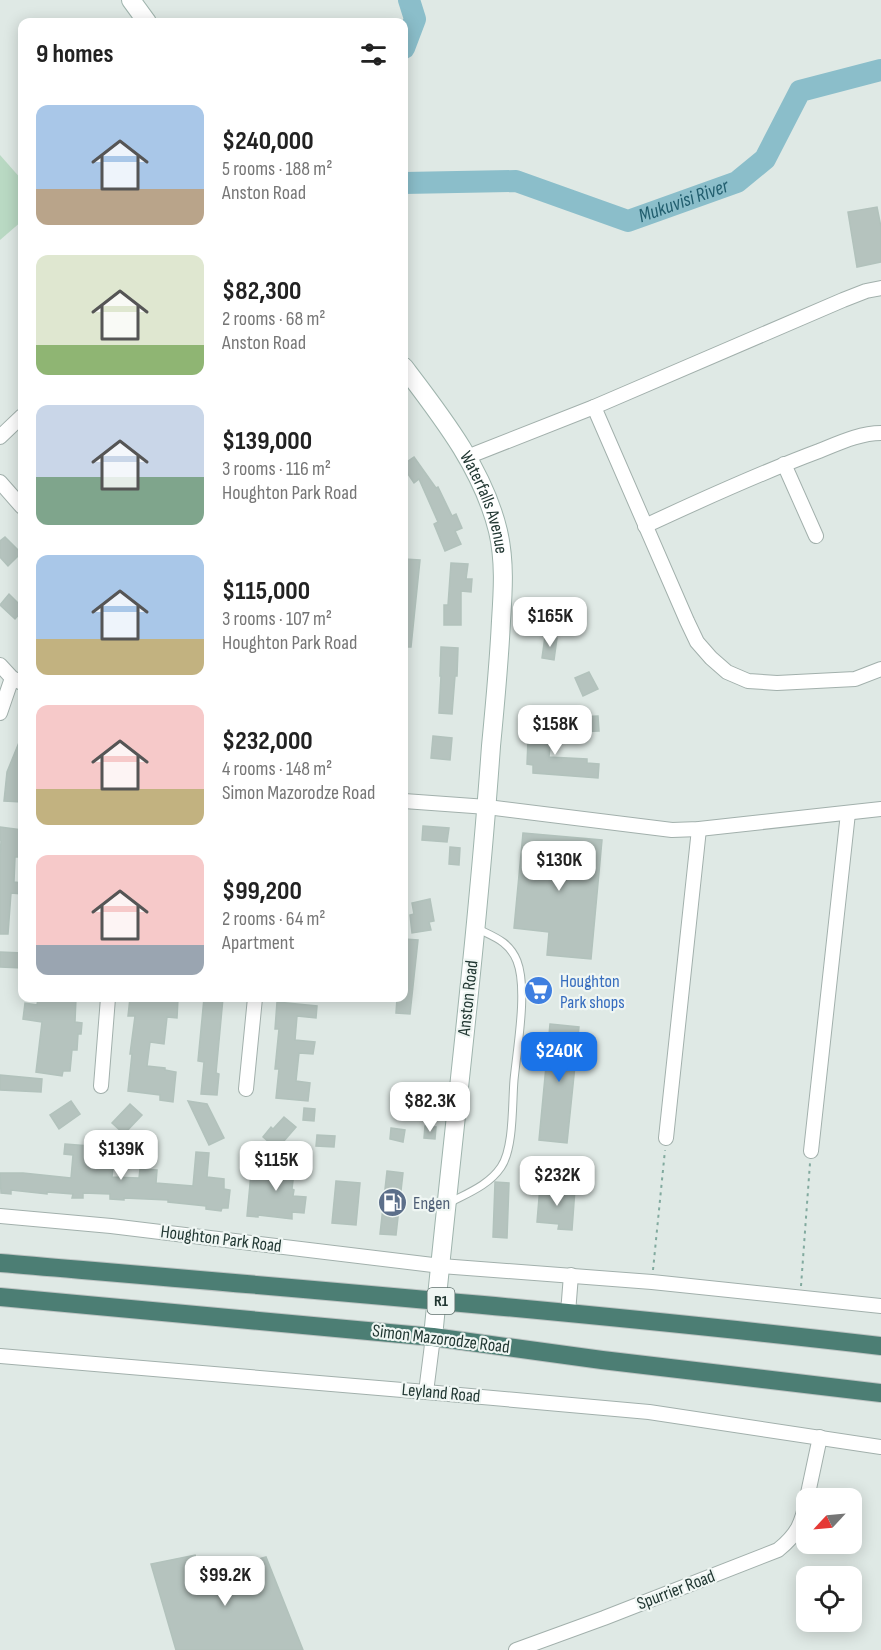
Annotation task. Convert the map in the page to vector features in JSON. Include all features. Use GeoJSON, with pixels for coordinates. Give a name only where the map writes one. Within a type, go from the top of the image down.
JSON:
{"type":"FeatureCollection","features":[{"type":"Feature","properties":{"kind":"highway","name":"Simon Mazorodze Road"},"geometry":{"type":"LineString","coordinates":[[0,1263],[568,1313],[881,1346]]}},
{"type":"Feature","properties":{"kind":"highway","name":"Simon Mazorodze Road"},"geometry":{"type":"LineString","coordinates":[[0,1297],[433,1337],[602,1360],[881,1393]]}},
{"type":"Feature","properties":{"kind":"main road"},"geometry":{"type":"LineString","coordinates":[[131,0],[144,18]]}},
{"type":"Feature","properties":{"kind":"main road","name":"Waterfalls Avenue"},"geometry":{"type":"LineString","coordinates":[[408,372],[453,432],[467,456],[492,512],[501,551],[503,585],[499,660]]}},
{"type":"Feature","properties":{"kind":"main road","name":"Anston Road"},"geometry":{"type":"LineString","coordinates":[[433,1337],[487,807],[499,660]]}},
{"type":"Feature","properties":{"kind":"street"},"geometry":{"type":"LineString","coordinates":[[467,456],[594,407],[843,300],[881,288]]}},
{"type":"Feature","properties":{"kind":"street"},"geometry":{"type":"LineString","coordinates":[[594,407],[697,642],[711,658],[727,672],[748,681],[777,683],[855,678],[881,669]]}},
{"type":"Feature","properties":{"kind":"street"},"geometry":{"type":"LineString","coordinates":[[0,437],[18,420]]}},
{"type":"Feature","properties":{"kind":"street"},"geometry":{"type":"LineString","coordinates":[[645,526],[784,464],[849,440],[881,433]]}},
{"type":"Feature","properties":{"kind":"street"},"geometry":{"type":"LineString","coordinates":[[784,464],[816,536]]}},
{"type":"Feature","properties":{"kind":"street"},"geometry":{"type":"LineString","coordinates":[[0,482],[18,502]]}},
{"type":"Feature","properties":{"kind":"street"},"geometry":{"type":"LineString","coordinates":[[0,665],[17,680],[0,712]]}},
{"type":"Feature","properties":{"kind":"street"},"geometry":{"type":"LineString","coordinates":[[408,801],[487,807],[672,830],[881,809]]}},
{"type":"Feature","properties":{"kind":"street"},"geometry":{"type":"LineString","coordinates":[[811,1150],[848,813]]}},
{"type":"Feature","properties":{"kind":"street"},"geometry":{"type":"LineString","coordinates":[[666,1138],[699,829]]}},
{"type":"Feature","properties":{"kind":"street"},"geometry":{"type":"LineString","coordinates":[[101,1086],[108,1002]]}},
{"type":"Feature","properties":{"kind":"street"},"geometry":{"type":"LineString","coordinates":[[246,1089],[255,1002]]}},
{"type":"Feature","properties":{"kind":"street","name":"Houghton Park Road"},"geometry":{"type":"LineString","coordinates":[[0,1216],[111,1226],[441,1266],[652,1282],[881,1306]]}},
{"type":"Feature","properties":{"kind":"street"},"geometry":{"type":"LineString","coordinates":[[568,1313],[571,1275]]}},
{"type":"Feature","properties":{"kind":"street"},"geometry":{"type":"LineString","coordinates":[[426,1392],[433,1337]]}},
{"type":"Feature","properties":{"kind":"street","name":"Leyland Road"},"geometry":{"type":"LineString","coordinates":[[0,1356],[649,1412],[881,1448]]}},
{"type":"Feature","properties":{"kind":"street","name":"Spurrier Road"},"geometry":{"type":"LineString","coordinates":[[809,1488],[820,1437]]}},
{"type":"Feature","properties":{"kind":"street","name":"Spurrier Road"},"geometry":{"type":"LineString","coordinates":[[516,1650],[778,1550],[796,1533]]}},
{"type":"Feature","properties":{"kind":"lane"},"geometry":{"type":"LineString","coordinates":[[447,1204],[484,1185],[502,1166],[508,1149],[512,1122],[521,1016],[521,974],[516,959],[506,943],[475,927]]}},
{"type":"Feature","properties":{"kind":"path"},"geometry":{"type":"LineString","coordinates":[[652,1282],[666,1138]]}},
{"type":"Feature","properties":{"kind":"path"},"geometry":{"type":"LineString","coordinates":[[801,1297],[811,1150]]}},
{"type":"Feature","properties":{"kind":"green space"},"geometry":{"type":"Polygon","coordinates":[[[0,155],[18,175],[18,224],[0,240],[0,155]]]}},
{"type":"Feature","properties":{"kind":"building"},"geometry":{"type":"Polygon","coordinates":[[[877,207],[881,227],[881,262],[857,267],[848,212],[877,207]]]}},
{"type":"Feature","properties":{"kind":"building"},"geometry":{"type":"Polygon","coordinates":[[[414,457],[436,488],[438,487],[452,516],[456,514],[462,528],[455,531],[461,544],[445,551],[434,524],[438,522],[419,479],[414,483],[408,474],[408,461],[414,457]]]}},
{"type":"Feature","properties":{"kind":"building"},"geometry":{"type":"Polygon","coordinates":[[[5,537],[18,550],[18,556],[8,566],[0,557],[0,541],[5,537]]]}},
{"type":"Feature","properties":{"kind":"building"},"geometry":{"type":"Polygon","coordinates":[[[408,559],[420,560],[411,647],[408,647],[408,559]]]}},
{"type":"Feature","properties":{"kind":"building"},"geometry":{"type":"Polygon","coordinates":[[[451,563],[468,564],[466,579],[472,579],[471,592],[461,591],[461,625],[444,625],[444,605],[448,605],[451,563]]]}},
{"type":"Feature","properties":{"kind":"building"},"geometry":{"type":"Polygon","coordinates":[[[9,594],[18,603],[18,616],[15,619],[0,605],[9,594]]]}},
{"type":"Feature","properties":{"kind":"building"},"geometry":{"type":"Polygon","coordinates":[[[545,636],[557,638],[554,660],[542,658],[545,636]]]}},
{"type":"Feature","properties":{"kind":"building"},"geometry":{"type":"Polygon","coordinates":[[[441,647],[458,648],[452,714],[439,713],[441,647]]]}},
{"type":"Feature","properties":{"kind":"building"},"geometry":{"type":"Polygon","coordinates":[[[589,672],[598,689],[583,696],[575,678],[589,672]]]}},
{"type":"Feature","properties":{"kind":"building"},"geometry":{"type":"Polygon","coordinates":[[[598,716],[599,731],[574,732],[574,717],[598,716]]]}},
{"type":"Feature","properties":{"kind":"building"},"geometry":{"type":"Polygon","coordinates":[[[538,718],[553,718],[549,757],[587,759],[587,763],[599,764],[598,778],[533,773],[533,765],[527,764],[528,740],[536,740],[538,718]]]}},
{"type":"Feature","properties":{"kind":"building"},"geometry":{"type":"Polygon","coordinates":[[[433,736],[452,738],[450,760],[431,758],[433,736]]]}},
{"type":"Feature","properties":{"kind":"building"},"geometry":{"type":"Polygon","coordinates":[[[18,745],[18,802],[4,801],[7,772],[18,745]]]}},
{"type":"Feature","properties":{"kind":"building"},"geometry":{"type":"Polygon","coordinates":[[[423,826],[449,828],[447,842],[422,840],[423,826]]]}},
{"type":"Feature","properties":{"kind":"building"},"geometry":{"type":"Polygon","coordinates":[[[0,827],[18,829],[18,857],[15,857],[14,882],[18,882],[18,894],[11,893],[8,934],[0,934],[0,827]]]}},
{"type":"Feature","properties":{"kind":"building"},"geometry":{"type":"Polygon","coordinates":[[[523,833],[602,840],[591,959],[547,955],[549,932],[514,928],[523,833]]]}},
{"type":"Feature","properties":{"kind":"building"},"geometry":{"type":"Polygon","coordinates":[[[450,847],[460,848],[459,865],[449,864],[450,847]]]}},
{"type":"Feature","properties":{"kind":"building"},"geometry":{"type":"Polygon","coordinates":[[[430,899],[434,921],[429,922],[431,930],[412,933],[410,915],[414,914],[412,903],[430,899]]]}},
{"type":"Feature","properties":{"kind":"building"},"geometry":{"type":"Polygon","coordinates":[[[408,939],[418,940],[410,1014],[396,1013],[397,1002],[408,1002],[408,939]]]}},
{"type":"Feature","properties":{"kind":"building"},"geometry":{"type":"Polygon","coordinates":[[[0,952],[18,953],[18,968],[0,967],[0,952]]]}},
{"type":"Feature","properties":{"kind":"building"},"geometry":{"type":"Polygon","coordinates":[[[37,1002],[76,1002],[75,1022],[82,1023],[81,1034],[78,1034],[77,1050],[72,1050],[70,1071],[63,1071],[62,1076],[36,1072],[42,1022],[23,1019],[25,1003],[37,1005],[37,1002]]]}},
{"type":"Feature","properties":{"kind":"building"},"geometry":{"type":"Polygon","coordinates":[[[130,1002],[178,1002],[177,1018],[167,1017],[164,1044],[150,1042],[147,1066],[176,1072],[173,1102],[160,1100],[160,1095],[128,1091],[135,1016],[128,1016],[130,1002]]]}},
{"type":"Feature","properties":{"kind":"building"},"geometry":{"type":"Polygon","coordinates":[[[204,1002],[223,1002],[216,1073],[219,1074],[217,1095],[201,1094],[204,1062],[198,1061],[204,1002]]]}},
{"type":"Feature","properties":{"kind":"building"},"geometry":{"type":"Polygon","coordinates":[[[277,1002],[317,1006],[316,1018],[297,1016],[295,1040],[315,1042],[313,1054],[299,1053],[296,1081],[310,1083],[308,1101],[276,1098],[279,1069],[275,1069],[279,1029],[275,1029],[277,1002]]]}},
{"type":"Feature","properties":{"kind":"building"},"geometry":{"type":"Polygon","coordinates":[[[550,1024],[579,1027],[567,1143],[539,1140],[550,1024]]]}},
{"type":"Feature","properties":{"kind":"building"},"geometry":{"type":"Polygon","coordinates":[[[0,1075],[42,1079],[41,1092],[0,1090],[0,1075]]]}},
{"type":"Feature","properties":{"kind":"building"},"geometry":{"type":"Polygon","coordinates":[[[71,1101],[80,1114],[59,1129],[50,1115],[71,1101]]]}},
{"type":"Feature","properties":{"kind":"building"},"geometry":{"type":"Polygon","coordinates":[[[188,1101],[207,1104],[224,1138],[209,1145],[188,1101]]]}},
{"type":"Feature","properties":{"kind":"building"},"geometry":{"type":"Polygon","coordinates":[[[130,1104],[142,1115],[124,1134],[112,1123],[130,1104]]]}},
{"type":"Feature","properties":{"kind":"building"},"geometry":{"type":"Polygon","coordinates":[[[304,1108],[315,1109],[314,1121],[303,1120],[304,1108]]]}},
{"type":"Feature","properties":{"kind":"building"},"geometry":{"type":"Polygon","coordinates":[[[284,1117],[296,1127],[277,1149],[263,1137],[284,1117]]]}},
{"type":"Feature","properties":{"kind":"building"},"geometry":{"type":"Polygon","coordinates":[[[425,1126],[436,1127],[435,1139],[424,1138],[425,1126]]]}},
{"type":"Feature","properties":{"kind":"building"},"geometry":{"type":"Polygon","coordinates":[[[391,1128],[405,1130],[403,1142],[390,1139],[391,1128]]]}},
{"type":"Feature","properties":{"kind":"building"},"geometry":{"type":"Polygon","coordinates":[[[317,1135],[335,1136],[334,1147],[316,1146],[317,1135]]]}},
{"type":"Feature","properties":{"kind":"building"},"geometry":{"type":"Polygon","coordinates":[[[65,1144],[115,1148],[112,1177],[139,1178],[140,1169],[157,1170],[156,1183],[193,1186],[196,1152],[209,1153],[207,1177],[224,1179],[224,1189],[230,1190],[228,1208],[222,1208],[221,1211],[206,1209],[206,1206],[168,1202],[168,1200],[110,1199],[110,1194],[83,1193],[83,1198],[72,1198],[73,1194],[47,1192],[47,1194],[11,1190],[11,1194],[1,1193],[0,1173],[71,1178],[73,1155],[64,1154],[65,1144]]]}},
{"type":"Feature","properties":{"kind":"building"},"geometry":{"type":"Polygon","coordinates":[[[280,1155],[303,1158],[294,1172],[292,1189],[294,1190],[293,1196],[306,1197],[304,1213],[292,1212],[292,1219],[247,1216],[251,1173],[277,1176],[280,1155]]]}},
{"type":"Feature","properties":{"kind":"building","name":"Engen"},"geometry":{"type":"Polygon","coordinates":[[[387,1171],[403,1173],[396,1235],[380,1234],[387,1171]]]}},
{"type":"Feature","properties":{"kind":"building"},"geometry":{"type":"Polygon","coordinates":[[[336,1181],[360,1183],[356,1225],[332,1223],[336,1181]]]}},
{"type":"Feature","properties":{"kind":"building"},"geometry":{"type":"Polygon","coordinates":[[[495,1182],[509,1183],[507,1238],[493,1237],[495,1182]]]}},
{"type":"Feature","properties":{"kind":"building"},"geometry":{"type":"Polygon","coordinates":[[[540,1186],[575,1189],[572,1230],[558,1229],[559,1224],[537,1222],[540,1186]]]}},
{"type":"Feature","properties":{"kind":"building"},"geometry":{"type":"Polygon","coordinates":[[[195,1555],[201,1575],[266,1557],[303,1650],[176,1650],[151,1564],[195,1555]]]}},
{"type":"Feature","properties":{"kind":"waterway","name":"Mukuvisi River"},"geometry":{"type":"LineString","coordinates":[[408,37],[415,19],[409,0]]}},
{"type":"Feature","properties":{"kind":"waterway","name":"Mukuvisi River"},"geometry":{"type":"LineString","coordinates":[[408,183],[516,181],[628,221],[737,182],[765,159],[800,91],[881,70]]}},
{"type":"Feature","properties":{"kind":"place","name":"Houghton Park shops"},"geometry":{"type":"Point","coordinates":[539,991]}},
{"type":"Feature","properties":{"kind":"place","name":"Engen"},"geometry":{"type":"Point","coordinates":[392,1203]}}]}
